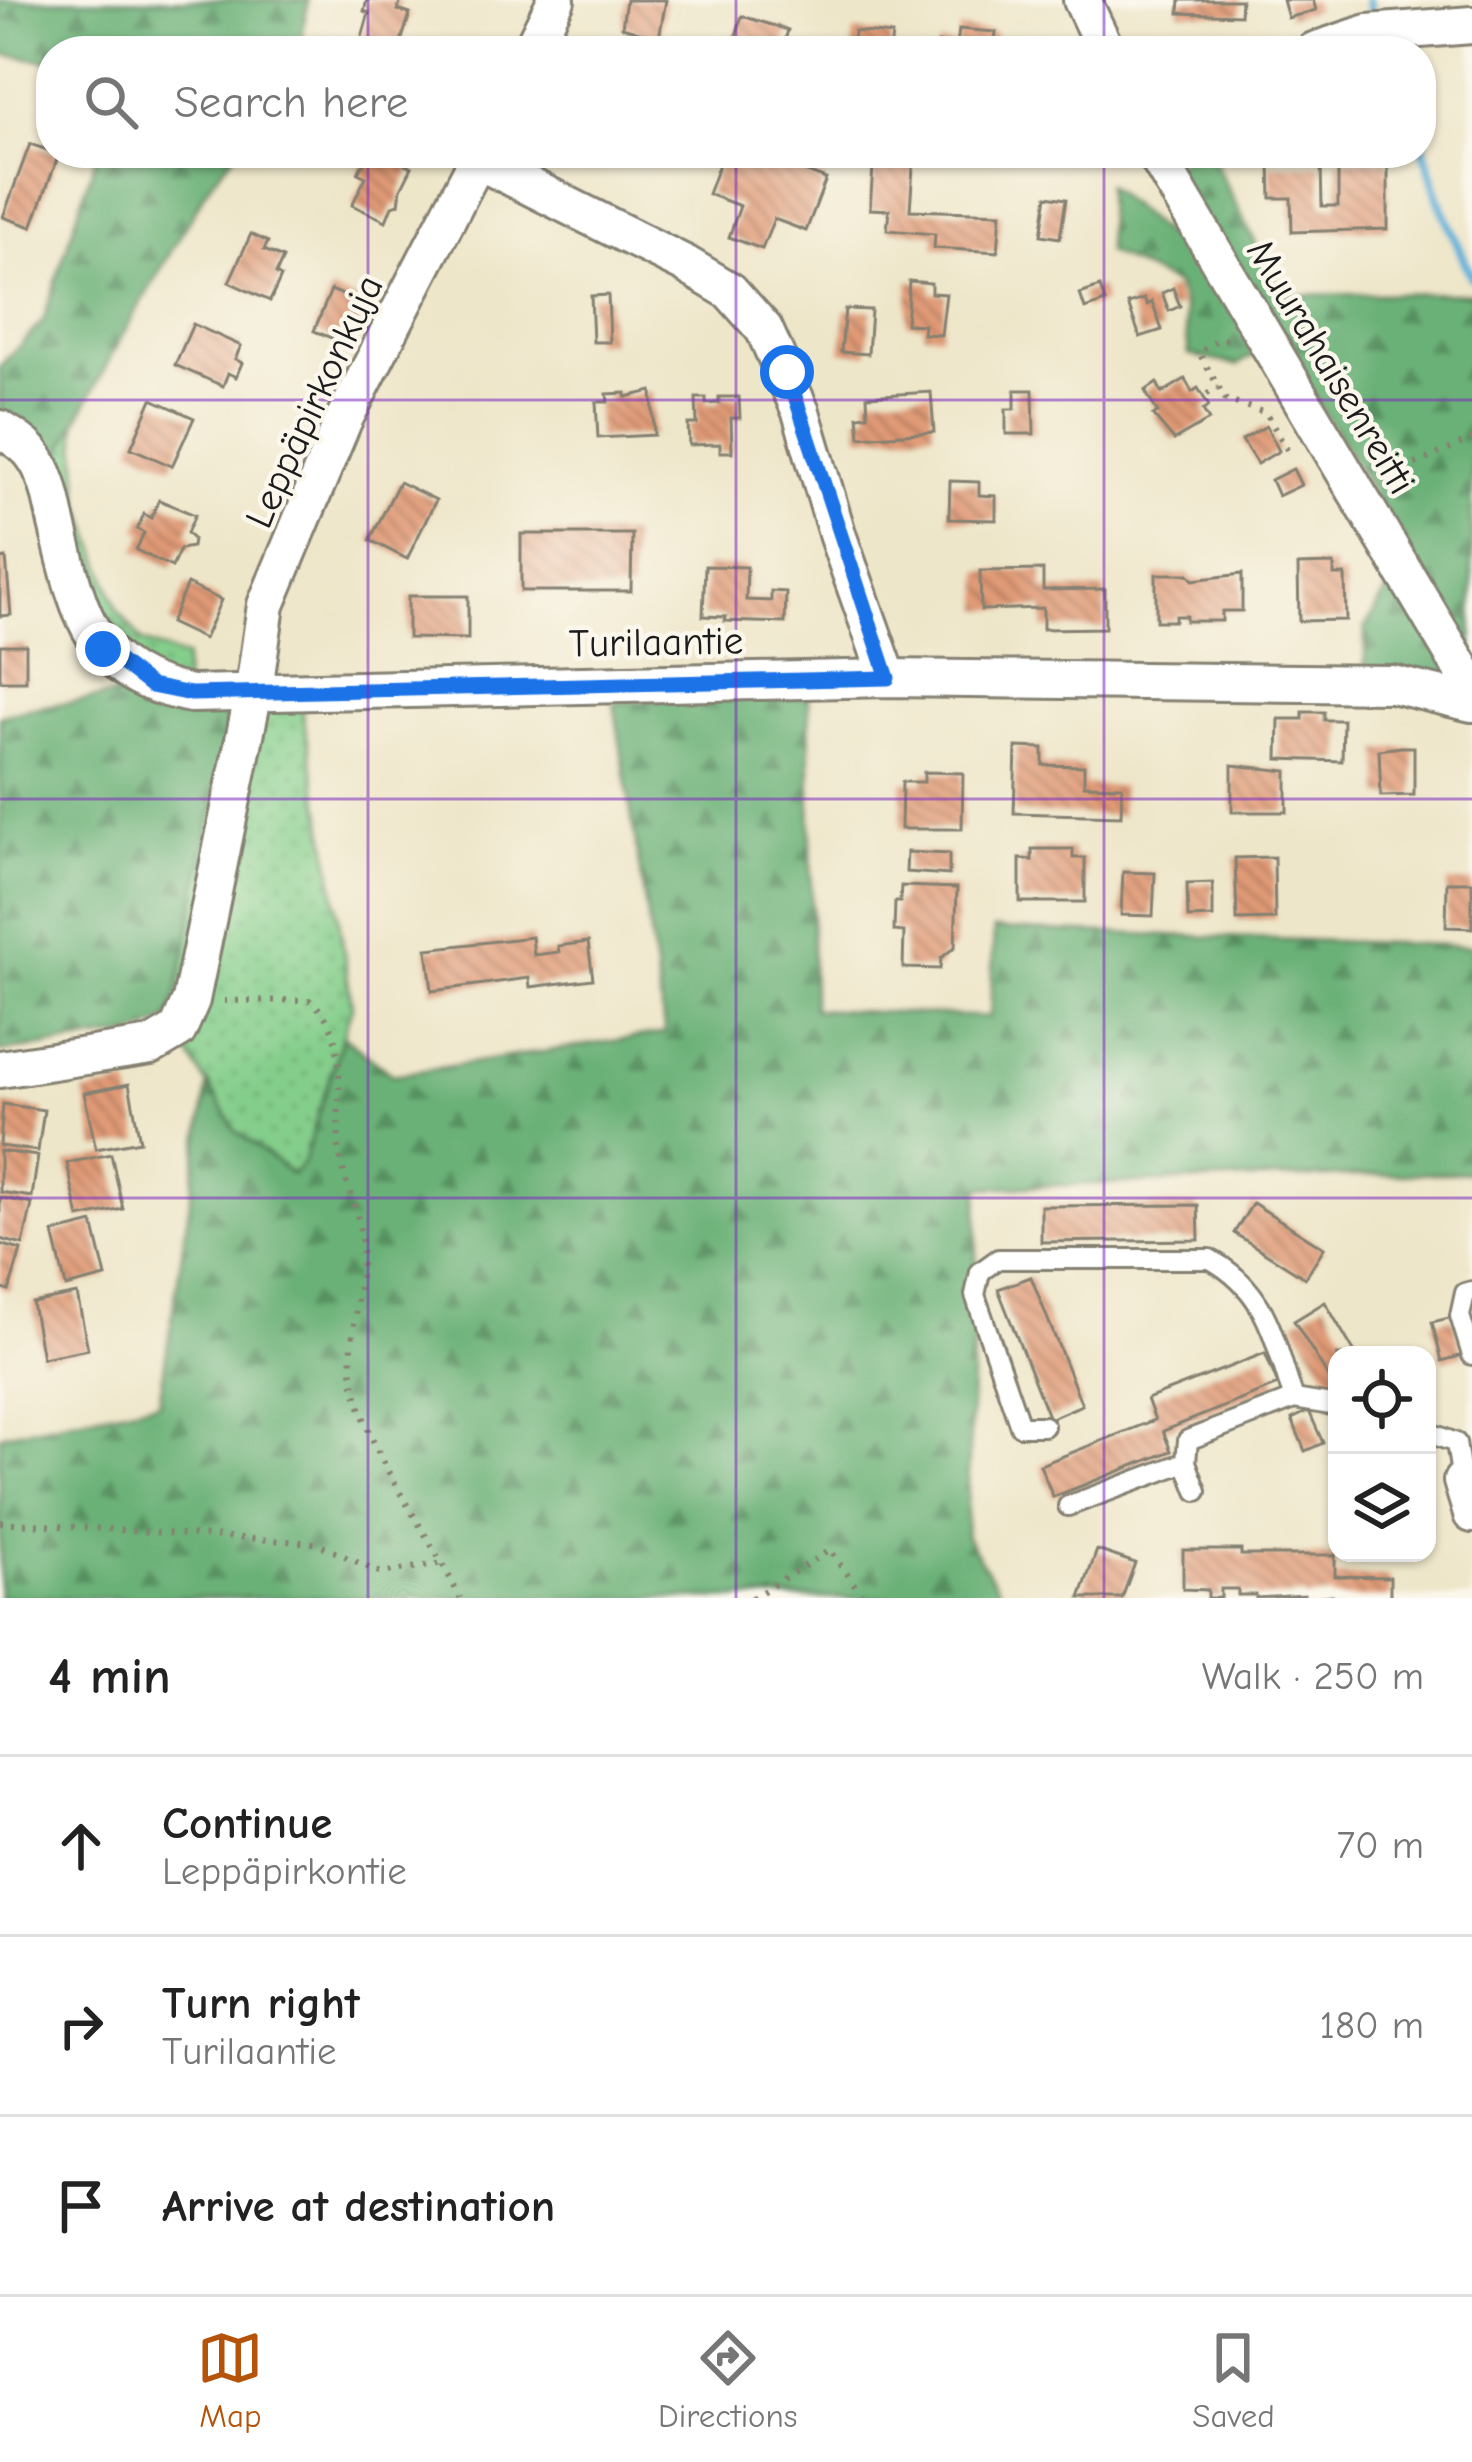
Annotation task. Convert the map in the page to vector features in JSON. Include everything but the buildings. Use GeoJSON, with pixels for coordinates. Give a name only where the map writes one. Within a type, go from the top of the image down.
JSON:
{"type":"FeatureCollection","features":[{"type":"Feature","properties":{"kind":"street"},"geometry":{"type":"LineString","coordinates":[[538,36],[556,0]]}},
{"type":"Feature","properties":{"kind":"street"},"geometry":{"type":"LineString","coordinates":[[1082,0],[1099,36]]}},
{"type":"Feature","properties":{"kind":"street"},"geometry":{"type":"LineString","coordinates":[[1358,36],[1472,25]]}},
{"type":"Feature","properties":{"kind":"street","name":"Leppäpirkonkuja"},"geometry":{"type":"LineString","coordinates":[[191,1000],[253,696],[266,605],[343,421],[473,168]]}},
{"type":"Feature","properties":{"kind":"street"},"geometry":{"type":"LineString","coordinates":[[502,168],[730,291],[764,329],[794,392],[888,678]]}},
{"type":"Feature","properties":{"kind":"street","name":"Muurahaisenreitti"},"geometry":{"type":"LineString","coordinates":[[1164,168],[1472,686]]}},
{"type":"Feature","properties":{"kind":"street","name":"Turilaantie"},"geometry":{"type":"LineString","coordinates":[[0,429],[28,447],[44,472],[83,619],[103,649],[151,686],[191,694],[888,678],[1392,684],[1472,704]]}},
{"type":"Feature","properties":{"kind":"street"},"geometry":{"type":"LineString","coordinates":[[0,1069],[151,1046],[178,1030],[191,1000]]}},
{"type":"Feature","properties":{"kind":"lane"},"geometry":{"type":"LineString","coordinates":[[1044,1426],[1020,1426],[975,1295],[980,1272],[998,1259],[1210,1259],[1235,1273],[1258,1299],[1294,1399]]}},
{"type":"Feature","properties":{"kind":"lane"},"geometry":{"type":"LineString","coordinates":[[1472,1291],[1465,1293],[1460,1316],[1472,1355]]}},
{"type":"Feature","properties":{"kind":"lane"},"geometry":{"type":"LineString","coordinates":[[1197,1491],[1186,1462],[1188,1440],[1294,1399],[1328,1405]]}},
{"type":"Feature","properties":{"kind":"lane"},"geometry":{"type":"LineString","coordinates":[[1464,1443],[1467,1498]]}},
{"type":"Feature","properties":{"kind":"lane"},"geometry":{"type":"LineString","coordinates":[[1068,1506],[1186,1462]]}},
{"type":"Feature","properties":{"kind":"path"},"geometry":{"type":"LineString","coordinates":[[1242,339],[1217,340],[1199,353],[1226,400],[1266,413],[1289,453]]}},
{"type":"Feature","properties":{"kind":"path"},"geometry":{"type":"LineString","coordinates":[[1207,394],[1220,388]]}},
{"type":"Feature","properties":{"kind":"path"},"geometry":{"type":"LineString","coordinates":[[1364,502],[1409,467],[1472,439]]}},
{"type":"Feature","properties":{"kind":"path"},"geometry":{"type":"LineString","coordinates":[[191,1000],[309,1000],[319,1007],[332,1030],[339,1151],[361,1235],[363,1282],[351,1348],[356,1390],[382,1461],[460,1598]]}},
{"type":"Feature","properties":{"kind":"path"},"geometry":{"type":"LineString","coordinates":[[0,1522],[316,1544],[381,1573],[444,1563]]}},
{"type":"Feature","properties":{"kind":"path"},"geometry":{"type":"LineString","coordinates":[[752,1598],[830,1550],[864,1598]]}},
{"type":"Feature","properties":{"kind":"green space"},"geometry":{"type":"Polygon","coordinates":[[[0,0],[308,0],[302,36],[36,36],[36,59],[0,54],[0,0]]]}},
{"type":"Feature","properties":{"kind":"green space"},"geometry":{"type":"Polygon","coordinates":[[[92,168],[223,168],[119,341],[56,461],[0,429],[0,366],[43,321],[92,168]]]}},
{"type":"Feature","properties":{"kind":"green space"},"geometry":{"type":"Polygon","coordinates":[[[1173,168],[1218,168],[1282,295],[1472,293],[1472,656],[1280,340],[1237,365],[1189,355],[1176,285],[1107,252],[1106,185],[1188,254],[1197,215],[1173,168]]]}},
{"type":"Feature","properties":{"kind":"green space"},"geometry":{"type":"Polygon","coordinates":[[[76,424],[80,500],[117,609],[142,642],[185,658],[183,698],[131,693],[90,661],[60,589],[56,461],[76,424]]]}},
{"type":"Feature","properties":{"kind":"green space"},"geometry":{"type":"Polygon","coordinates":[[[1396,576],[1458,681],[1365,684],[1365,628],[1396,576]]]}},
{"type":"Feature","properties":{"kind":"green space"},"geometry":{"type":"Polygon","coordinates":[[[151,686],[227,695],[227,731],[168,1020],[135,1035],[0,1052],[0,716],[151,686]]]}},
{"type":"Feature","properties":{"kind":"green space"},"geometry":{"type":"Polygon","coordinates":[[[299,693],[352,1006],[303,1163],[292,1174],[235,1130],[168,1020],[227,731],[227,695],[299,693]]]}},
{"type":"Feature","properties":{"kind":"green space"},"geometry":{"type":"Polygon","coordinates":[[[809,697],[813,1009],[990,1017],[994,929],[1472,946],[1472,1172],[979,1188],[966,1537],[1004,1598],[0,1598],[0,1435],[159,1402],[208,1083],[235,1130],[292,1174],[303,1163],[343,1036],[393,1075],[665,1033],[614,702],[809,697]]]}},
{"type":"Feature","properties":{"kind":"waterway"},"geometry":{"type":"LineString","coordinates":[[1368,0],[1373,20]]}},
{"type":"Feature","properties":{"kind":"waterway"},"geometry":{"type":"LineString","coordinates":[[1429,168],[1472,278]]}},
{"type":"Feature","properties":{"kind":"route"},"geometry":{"type":"LineString","coordinates":[[103,649],[151,686],[191,694],[888,678],[787,372]]}}]}
